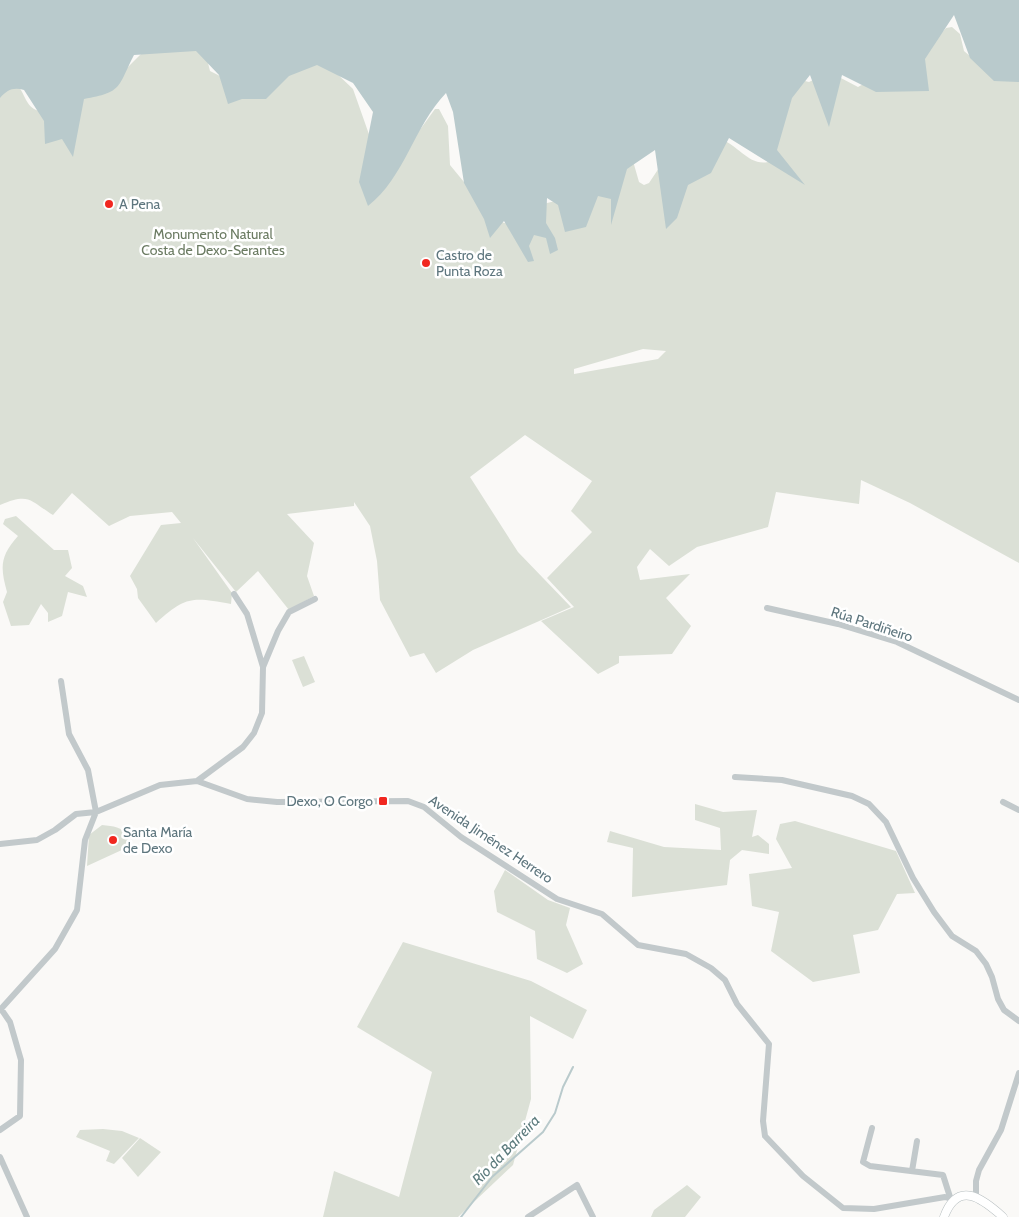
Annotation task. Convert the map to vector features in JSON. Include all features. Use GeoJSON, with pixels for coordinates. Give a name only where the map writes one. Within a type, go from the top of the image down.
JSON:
{"type":"FeatureCollection","features":[{"type":"Feature","properties":{"kind":"main road"},"geometry":{"type":"LineString","coordinates":[[944,1217],[952,1198],[966,1195],[976,1196],[1003,1217]]}},
{"type":"Feature","properties":{"kind":"street"},"geometry":{"type":"LineString","coordinates":[[197,781],[243,747],[254,733],[262,713],[263,667],[247,614],[234,594]]}},
{"type":"Feature","properties":{"kind":"street"},"geometry":{"type":"LineString","coordinates":[[263,667],[289,612],[315,599]]}},
{"type":"Feature","properties":{"kind":"street","name":"Rúa Pardiñeiro"},"geometry":{"type":"LineString","coordinates":[[767,608],[838,624],[897,642],[1019,700]]}},
{"type":"Feature","properties":{"kind":"street"},"geometry":{"type":"LineString","coordinates":[[0,1130],[20,1116],[21,1060],[10,1022],[1,1010],[55,948],[77,910],[85,840],[96,812],[88,770],[69,734],[61,681]]}},
{"type":"Feature","properties":{"kind":"street"},"geometry":{"type":"LineString","coordinates":[[735,777],[782,780],[852,796],[869,804],[886,822],[913,878],[934,912],[952,936],[976,952],[986,964],[1001,1005],[1004,1010],[1019,1021]]}},
{"type":"Feature","properties":{"kind":"street","name":"Avenida Jiménez Herrero"},"geometry":{"type":"LineString","coordinates":[[0,844],[37,840],[55,830],[76,814],[96,812],[160,785],[197,781],[247,799],[277,802],[408,801],[424,807],[461,837],[557,899],[602,914],[638,945],[686,954],[711,968],[725,980],[737,1004],[769,1044],[763,1120],[766,1136],[803,1176],[843,1208],[858,1210],[952,1198]]}},
{"type":"Feature","properties":{"kind":"street"},"geometry":{"type":"LineString","coordinates":[[1003,802],[1019,810]]}},
{"type":"Feature","properties":{"kind":"street"},"geometry":{"type":"LineString","coordinates":[[976,1196],[976,1180],[979,1170],[1001,1130],[1019,1073]]}},
{"type":"Feature","properties":{"kind":"street"},"geometry":{"type":"LineString","coordinates":[[872,1128],[863,1162],[870,1166],[943,1175],[952,1198]]}},
{"type":"Feature","properties":{"kind":"street"},"geometry":{"type":"LineString","coordinates":[[912,1171],[917,1141]]}},
{"type":"Feature","properties":{"kind":"street"},"geometry":{"type":"LineString","coordinates":[[0,1157],[26,1217]]}},
{"type":"Feature","properties":{"kind":"street"},"geometry":{"type":"LineString","coordinates":[[528,1217],[577,1186],[593,1217]]}},
{"type":"Feature","properties":{"kind":"green space","name":"Monumento Natural Costa de Dexo-Serantes"},"geometry":{"type":"Polygon","coordinates":[[[952,27],[960,34],[964,51],[977,62],[1019,57],[1019,563],[910,503],[861,480],[859,504],[776,492],[768,527],[697,547],[669,566],[650,549],[637,567],[640,580],[690,574],[666,598],[691,626],[672,654],[619,656],[619,663],[598,674],[541,621],[574,607],[547,578],[592,532],[571,511],[592,481],[525,435],[470,477],[518,552],[571,607],[473,650],[436,673],[424,653],[410,657],[380,600],[377,561],[370,526],[354,502],[354,506],[287,514],[314,543],[307,576],[314,596],[289,610],[258,571],[236,592],[193,538],[232,593],[231,604],[207,600],[190,601],[175,608],[156,623],[138,598],[137,589],[130,576],[161,525],[181,523],[172,512],[130,516],[109,526],[72,493],[53,515],[34,502],[24,499],[0,505],[0,71],[17,85],[32,108],[40,111],[127,68],[147,48],[170,38],[206,55],[210,71],[222,77],[312,60],[332,69],[353,89],[371,140],[411,142],[435,109],[439,109],[448,126],[450,165],[496,221],[509,224],[547,203],[598,191],[631,154],[639,182],[644,185],[649,183],[663,162],[722,140],[755,161],[768,162],[764,128],[805,81],[809,82],[819,77],[839,77],[858,87],[929,47],[946,28],[952,27]],[[643,349],[574,369],[574,374],[658,359],[666,351],[643,349]]]}},
{"type":"Feature","properties":{"kind":"green space"},"geometry":{"type":"Polygon","coordinates":[[[16,516],[54,550],[68,550],[72,568],[65,576],[83,586],[87,597],[68,592],[62,616],[48,622],[48,613],[41,604],[29,625],[11,626],[3,602],[7,592],[3,576],[3,562],[12,543],[18,536],[3,524],[5,519],[16,516]]]}},
{"type":"Feature","properties":{"kind":"green space"},"geometry":{"type":"Polygon","coordinates":[[[304,656],[315,682],[303,687],[292,660],[304,656]]]}},
{"type":"Feature","properties":{"kind":"green space"},"geometry":{"type":"Polygon","coordinates":[[[695,804],[723,812],[757,810],[752,837],[758,835],[769,844],[769,854],[742,850],[730,860],[727,885],[632,897],[633,848],[607,842],[610,831],[664,847],[721,850],[720,828],[695,820],[695,804]]]}},
{"type":"Feature","properties":{"kind":"green space"},"geometry":{"type":"Polygon","coordinates":[[[795,821],[896,851],[915,893],[897,894],[878,930],[853,935],[860,973],[813,982],[771,951],[779,912],[752,906],[749,874],[792,868],[776,839],[780,824],[795,821]]]}},
{"type":"Feature","properties":{"kind":"green space"},"geometry":{"type":"Polygon","coordinates":[[[102,825],[117,828],[129,836],[124,849],[87,866],[89,835],[102,825]]]}},
{"type":"Feature","properties":{"kind":"green space"},"geometry":{"type":"Polygon","coordinates":[[[505,870],[548,900],[570,908],[566,925],[583,964],[567,973],[537,959],[535,931],[497,912],[494,891],[505,870]]]}},
{"type":"Feature","properties":{"kind":"green space"},"geometry":{"type":"Polygon","coordinates":[[[403,942],[531,981],[587,1010],[573,1039],[530,1016],[531,1099],[513,1165],[458,1217],[323,1217],[334,1171],[399,1197],[432,1072],[357,1027],[403,942]]]}},
{"type":"Feature","properties":{"kind":"green space"},"geometry":{"type":"Polygon","coordinates":[[[103,1129],[122,1131],[139,1138],[114,1164],[106,1161],[110,1151],[76,1137],[80,1130],[103,1129]]]}},
{"type":"Feature","properties":{"kind":"green space"},"geometry":{"type":"Polygon","coordinates":[[[140,1138],[161,1152],[138,1177],[122,1158],[140,1138]]]}},
{"type":"Feature","properties":{"kind":"green space"},"geometry":{"type":"Polygon","coordinates":[[[687,1185],[701,1197],[685,1217],[651,1217],[654,1210],[687,1185]]]}},
{"type":"Feature","properties":{"kind":"shaded area"},"geometry":{"type":"Polygon","coordinates":[[[0,0],[1019,0],[1019,82],[994,81],[970,58],[954,15],[925,59],[929,91],[876,92],[842,75],[829,127],[810,75],[792,98],[777,150],[805,185],[729,138],[711,173],[688,185],[677,218],[666,229],[655,150],[627,169],[611,225],[611,199],[598,196],[586,227],[565,232],[558,205],[547,198],[546,223],[555,238],[558,250],[550,254],[546,238],[534,235],[529,246],[534,261],[528,262],[504,221],[490,238],[484,219],[464,183],[453,112],[446,93],[426,120],[391,181],[368,206],[359,182],[373,112],[353,83],[317,65],[289,76],[266,99],[242,99],[228,104],[219,75],[196,51],[134,55],[117,87],[106,94],[84,99],[73,157],[62,139],[45,144],[44,121],[24,90],[10,90],[0,98],[0,0]]]}},
{"type":"Feature","properties":{"kind":"waterway","name":"Río da Barreira"},"geometry":{"type":"LineString","coordinates":[[461,1217],[492,1177],[543,1132],[555,1113],[563,1087],[573,1067]]}},
{"type":"Feature","properties":{"kind":"place","name":"A Pena"},"geometry":{"type":"Point","coordinates":[109,204]}},
{"type":"Feature","properties":{"kind":"place","name":"Castro de Punta Roza"},"geometry":{"type":"Point","coordinates":[426,263]}},
{"type":"Feature","properties":{"kind":"place","name":"Dexo, O Corgo"},"geometry":{"type":"Point","coordinates":[383,801]}},
{"type":"Feature","properties":{"kind":"place","name":"Santa María de Dexo"},"geometry":{"type":"Point","coordinates":[113,840]}}]}
